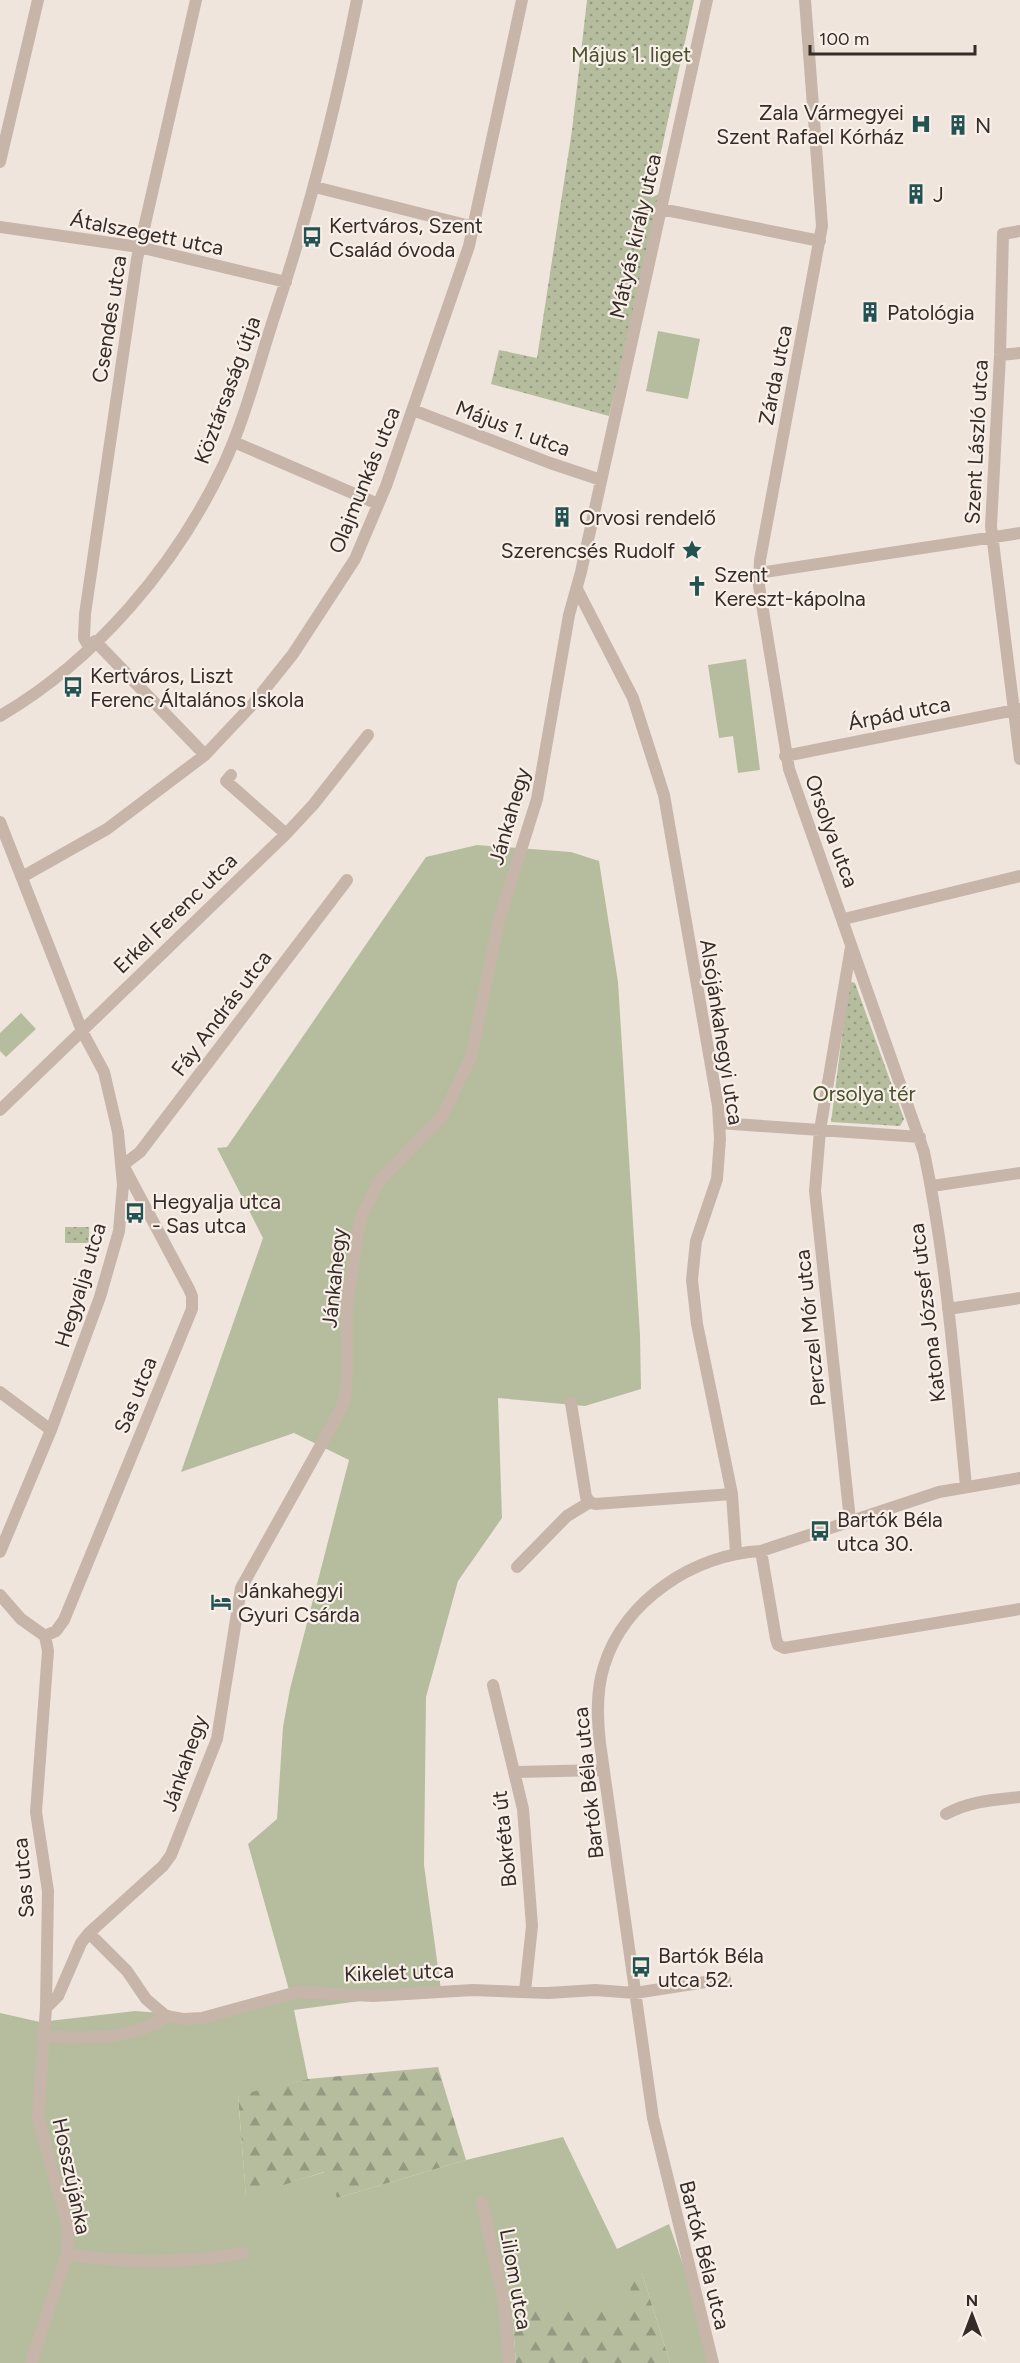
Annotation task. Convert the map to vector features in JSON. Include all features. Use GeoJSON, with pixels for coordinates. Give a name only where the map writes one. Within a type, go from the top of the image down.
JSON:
{"type":"FeatureCollection","features":[{"type":"Feature","properties":{"kind":"street"},"geometry":{"type":"LineString","coordinates":[[0,162],[38,0]]}},
{"type":"Feature","properties":{"kind":"street","name":"Csendes utca"},"geometry":{"type":"LineString","coordinates":[[92,644],[84,638],[85,614],[139,247],[196,0]]}},
{"type":"Feature","properties":{"kind":"street","name":"Köztársaság útja"},"geometry":{"type":"LineString","coordinates":[[0,716],[46,686],[131,604],[175,550],[213,487],[234,442],[315,187],[357,0]]}},
{"type":"Feature","properties":{"kind":"street","name":"Olajmunkás utca"},"geometry":{"type":"LineString","coordinates":[[22,877],[107,829],[205,754],[253,704],[312,628],[355,559],[413,410],[474,227],[522,0]]}},
{"type":"Feature","properties":{"kind":"street","name":"Mátyás király utca"},"geometry":{"type":"LineString","coordinates":[[577,589],[707,0]]}},
{"type":"Feature","properties":{"kind":"street","name":"Zárda utca"},"geometry":{"type":"LineString","coordinates":[[785,756],[759,573],[820,241],[823,212],[805,0]]}},
{"type":"Feature","properties":{"kind":"street"},"geometry":{"type":"LineString","coordinates":[[315,187],[474,227]]}},
{"type":"Feature","properties":{"kind":"street"},"geometry":{"type":"LineString","coordinates":[[661,209],[820,241]]}},
{"type":"Feature","properties":{"kind":"street","name":"Átalszegett utca"},"geometry":{"type":"LineString","coordinates":[[0,227],[139,247],[286,282]]}},
{"type":"Feature","properties":{"kind":"street","name":"Szent László utca"},"geometry":{"type":"LineString","coordinates":[[1020,231],[1003,234],[1000,355],[991,482],[991,537],[1017,709],[1020,759]]}},
{"type":"Feature","properties":{"kind":"street"},"geometry":{"type":"LineString","coordinates":[[1000,355],[1020,353]]}},
{"type":"Feature","properties":{"kind":"street","name":"Május 1. utca"},"geometry":{"type":"LineString","coordinates":[[413,410],[550,463],[601,480]]}},
{"type":"Feature","properties":{"kind":"street"},"geometry":{"type":"LineString","coordinates":[[234,442],[378,504]]}},
{"type":"Feature","properties":{"kind":"street"},"geometry":{"type":"LineString","coordinates":[[759,573],[1020,533]]}},
{"type":"Feature","properties":{"kind":"street","name":"Jánkahegy"},"geometry":{"type":"LineString","coordinates":[[89,1933],[163,1866],[171,1855],[217,1739],[241,1588],[345,1399],[347,1306],[360,1219],[379,1181],[443,1115],[471,1057],[494,940],[537,799],[572,604],[577,589]]}},
{"type":"Feature","properties":{"kind":"street","name":"Alsójánkahegyi utca"},"geometry":{"type":"LineString","coordinates":[[577,589],[630,690],[664,795],[719,1123],[717,1179],[696,1241],[692,1280],[697,1324],[732,1494],[736,1552]]}},
{"type":"Feature","properties":{"kind":"street"},"geometry":{"type":"LineString","coordinates":[[92,644],[205,754]]}},
{"type":"Feature","properties":{"kind":"street","name":"Árpád utca"},"geometry":{"type":"LineString","coordinates":[[785,756],[1017,709]]}},
{"type":"Feature","properties":{"kind":"street","name":"Erkel Ferenc utca"},"geometry":{"type":"LineString","coordinates":[[0,1110],[286,834],[313,805],[368,735]]}},
{"type":"Feature","properties":{"kind":"street","name":"Orsolya utca"},"geometry":{"type":"LineString","coordinates":[[785,756],[844,920]]}},
{"type":"Feature","properties":{"kind":"street"},"geometry":{"type":"LineString","coordinates":[[231,775],[226,781],[286,834]]}},
{"type":"Feature","properties":{"kind":"street","name":"Hegyalja utca"},"geometry":{"type":"LineString","coordinates":[[0,822],[82,1031],[104,1072],[116,1117],[123,1165],[122,1208],[115,1249],[51,1430],[0,1552]]}},
{"type":"Feature","properties":{"kind":"street"},"geometry":{"type":"LineString","coordinates":[[719,1123],[920,1137],[851,946],[844,920],[1020,876]]}},
{"type":"Feature","properties":{"kind":"street","name":"Fáy András utca"},"geometry":{"type":"LineString","coordinates":[[123,1165],[140,1152],[347,880]]}},
{"type":"Feature","properties":{"kind":"street"},"geometry":{"type":"LineString","coordinates":[[820,1131],[851,946]]}},
{"type":"Feature","properties":{"kind":"street","name":"Perczel Mór utca"},"geometry":{"type":"LineString","coordinates":[[820,1131],[816,1209],[850,1521]]}},
{"type":"Feature","properties":{"kind":"street","name":"Katona József utca"},"geometry":{"type":"LineString","coordinates":[[920,1137],[932,1186],[948,1309],[966,1486]]}},
{"type":"Feature","properties":{"kind":"street","name":"Sas utca"},"geometry":{"type":"LineString","coordinates":[[46,2008],[48,1891],[36,1812],[48,1651],[45,1636],[56,1631],[64,1620],[192,1309],[192,1296],[189,1289],[123,1165]]}},
{"type":"Feature","properties":{"kind":"street"},"geometry":{"type":"LineString","coordinates":[[932,1186],[1020,1173]]}},
{"type":"Feature","properties":{"kind":"street"},"geometry":{"type":"LineString","coordinates":[[948,1309],[1020,1298]]}},
{"type":"Feature","properties":{"kind":"street"},"geometry":{"type":"LineString","coordinates":[[0,1392],[51,1430]]}},
{"type":"Feature","properties":{"kind":"street"},"geometry":{"type":"LineString","coordinates":[[571,1403],[586,1497],[590,1502],[595,1504],[732,1494]]}},
{"type":"Feature","properties":{"kind":"street","name":"Bartók Béla utca"},"geometry":{"type":"LineString","coordinates":[[713,2363],[653,2118],[598,1728],[599,1686],[605,1663],[621,1632],[650,1599],[680,1574],[704,1562],[736,1552],[761,1551],[966,1486],[1020,1478]]}},
{"type":"Feature","properties":{"kind":"street"},"geometry":{"type":"LineString","coordinates":[[517,1567],[567,1516],[590,1502]]}},
{"type":"Feature","properties":{"kind":"street"},"geometry":{"type":"LineString","coordinates":[[761,1551],[776,1639],[778,1645],[784,1648],[1020,1609]]}},
{"type":"Feature","properties":{"kind":"street"},"geometry":{"type":"LineString","coordinates":[[0,1595],[21,1619],[45,1636]]}},
{"type":"Feature","properties":{"kind":"street","name":"Bokréta út"},"geometry":{"type":"LineString","coordinates":[[493,1685],[516,1772],[523,1817],[532,1926],[525,1991]]}},
{"type":"Feature","properties":{"kind":"street"},"geometry":{"type":"LineString","coordinates":[[516,1772],[603,1770]]}},
{"type":"Feature","properties":{"kind":"street"},"geometry":{"type":"LineString","coordinates":[[946,1814],[979,1801],[1020,1797]]}},
{"type":"Feature","properties":{"kind":"street"},"geometry":{"type":"LineString","coordinates":[[89,1933],[127,1971],[146,1999],[168,2016]]}},
{"type":"Feature","properties":{"kind":"street","name":"Hosszújánka"},"geometry":{"type":"LineString","coordinates":[[31,2363],[67,2254],[68,2227],[38,2118],[42,2036],[46,2008],[58,1996],[81,1943],[89,1933]]}},
{"type":"Feature","properties":{"kind":"street","name":"Kikelet utca"},"geometry":{"type":"LineString","coordinates":[[42,2036],[96,2036],[124,2033],[148,2027],[168,2016],[202,2018],[297,1992],[373,1996],[473,1990],[595,1990],[635,1993],[725,1979]]}},
{"type":"Feature","properties":{"kind":"street","name":"Liliom utca"},"geometry":{"type":"LineString","coordinates":[[482,2202],[504,2304],[509,2363]]}},
{"type":"Feature","properties":{"kind":"street"},"geometry":{"type":"LineString","coordinates":[[67,2254],[116,2262],[161,2263],[201,2261],[243,2253]]}},
{"type":"Feature","properties":{"kind":"green space","name":"Május 1. liget"},"geometry":{"type":"Polygon","coordinates":[[[587,0],[694,0],[651,198],[664,191],[609,416],[491,384],[499,350],[537,358],[572,130],[587,0]]]}},
{"type":"Feature","properties":{"kind":"green space"},"geometry":{"type":"Polygon","coordinates":[[[658,331],[700,339],[688,399],[646,391],[658,331]]]}},
{"type":"Feature","properties":{"kind":"green space"},"geometry":{"type":"Polygon","coordinates":[[[746,659],[760,770],[738,773],[733,736],[719,738],[708,665],[746,659]]]}},
{"type":"Feature","properties":{"kind":"green space"},"geometry":{"type":"Polygon","coordinates":[[[477,845],[571,852],[599,861],[618,982],[640,1335],[641,1389],[585,1406],[498,1398],[502,1518],[458,1581],[426,1697],[424,1865],[441,1990],[294,2010],[308,2079],[238,2096],[246,2196],[325,2172],[337,2198],[466,2160],[563,2137],[617,2249],[669,2224],[717,2363],[670,2363],[642,2273],[636,2311],[512,2311],[516,2363],[0,2363],[0,2013],[40,2022],[135,2011],[199,2016],[291,1997],[248,1844],[277,1819],[283,1727],[290,1689],[349,1460],[294,1433],[181,1472],[263,1238],[217,1148],[227,1147],[426,857],[477,845]]]}},
{"type":"Feature","properties":{"kind":"green space","name":"Orsolya tér"},"geometry":{"type":"Polygon","coordinates":[[[849,981],[855,983],[904,1119],[900,1126],[831,1122],[849,981]]]}},
{"type":"Feature","properties":{"kind":"green space"},"geometry":{"type":"Polygon","coordinates":[[[21,1013],[36,1029],[6,1057],[0,1051],[0,1033],[21,1013]]]}},
{"type":"Feature","properties":{"kind":"green space"},"geometry":{"type":"Polygon","coordinates":[[[65,1227],[89,1227],[89,1243],[65,1243],[65,1227]]]}},
{"type":"Feature","properties":{"kind":"green space"},"geometry":{"type":"Polygon","coordinates":[[[438,2067],[466,2160],[337,2198],[324,2172],[246,2197],[238,2095],[308,2079],[438,2067]]]}},
{"type":"Feature","properties":{"kind":"green space"},"geometry":{"type":"Polygon","coordinates":[[[642,2273],[670,2363],[516,2363],[512,2311],[636,2311],[627,2276],[642,2273]]]}},
{"type":"Feature","properties":{"kind":"place","name":"Zala Vármegyei Szent Rafael Kórház"},"geometry":{"type":"Point","coordinates":[921,124]}},
{"type":"Feature","properties":{"kind":"place","name":"N"},"geometry":{"type":"Point","coordinates":[958,125]}},
{"type":"Feature","properties":{"kind":"place","name":"J"},"geometry":{"type":"Point","coordinates":[916,194]}},
{"type":"Feature","properties":{"kind":"place","name":"Kertváros, Szent Család óvoda"},"geometry":{"type":"Point","coordinates":[312,237]}},
{"type":"Feature","properties":{"kind":"place","name":"Patológia"},"geometry":{"type":"Point","coordinates":[870,312]}},
{"type":"Feature","properties":{"kind":"place","name":"Orvosi rendelő"},"geometry":{"type":"Point","coordinates":[562,517]}},
{"type":"Feature","properties":{"kind":"place","name":"Szerencsés Rudolf"},"geometry":{"type":"Point","coordinates":[692,550]}},
{"type":"Feature","properties":{"kind":"place","name":"Szent Kereszt-kápolna"},"geometry":{"type":"Point","coordinates":[697,586]}},
{"type":"Feature","properties":{"kind":"place","name":"Kertváros, Liszt Ferenc Általános Iskola"},"geometry":{"type":"Point","coordinates":[73,687]}},
{"type":"Feature","properties":{"kind":"place","name":"Hegyalja utca - Sas utca"},"geometry":{"type":"Point","coordinates":[135,1213]}},
{"type":"Feature","properties":{"kind":"place","name":"Bartók Béla utca 30."},"geometry":{"type":"Point","coordinates":[820,1531]}},
{"type":"Feature","properties":{"kind":"place","name":"Jánkahegyi Gyuri Csárda"},"geometry":{"type":"Point","coordinates":[221,1602]}},
{"type":"Feature","properties":{"kind":"place","name":"Bartók Béla utca 52."},"geometry":{"type":"Point","coordinates":[641,1967]}}]}
